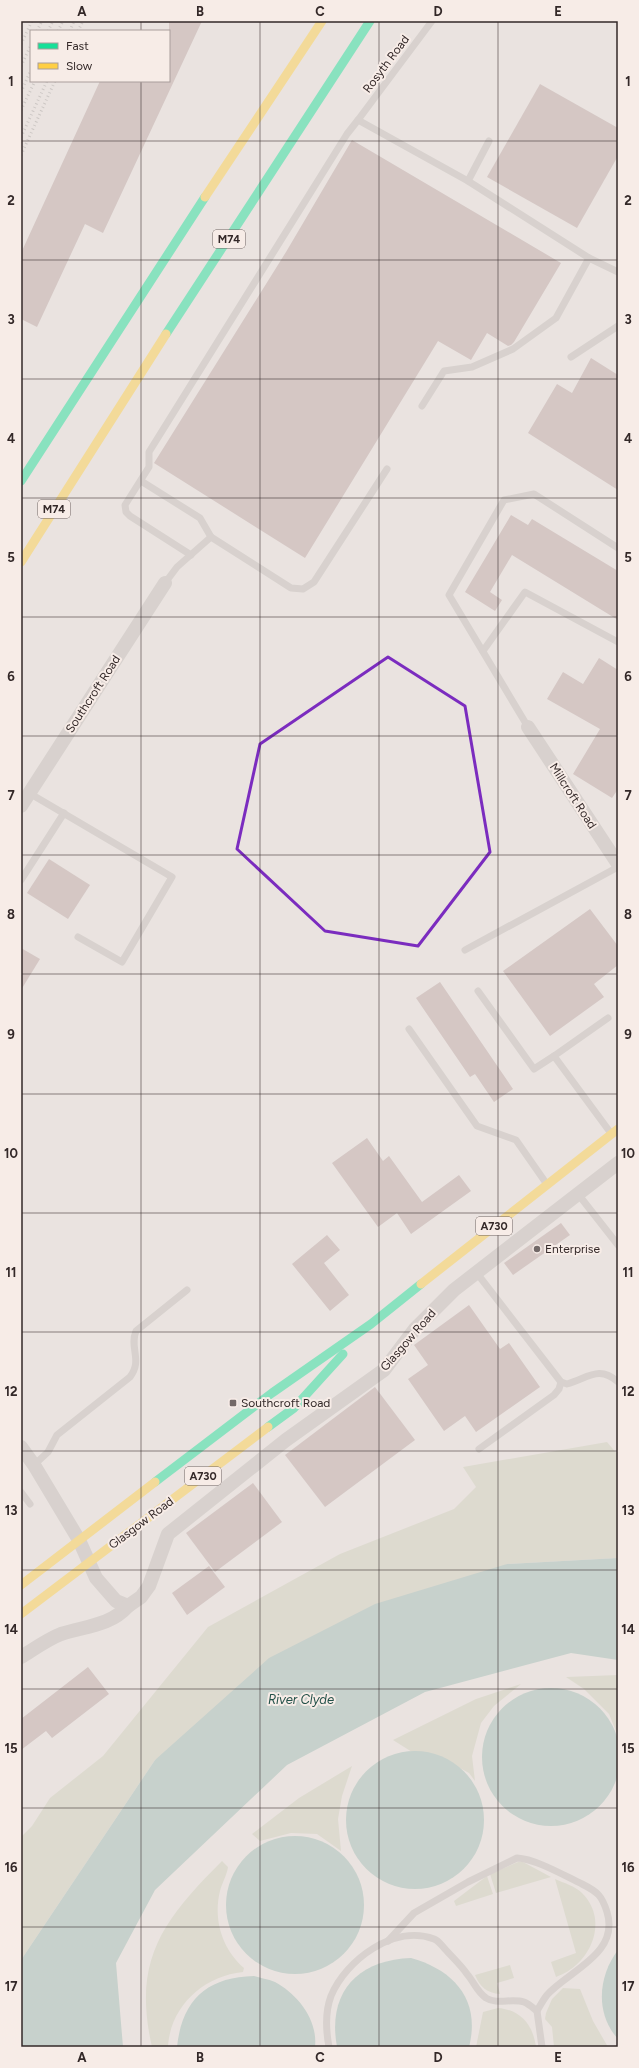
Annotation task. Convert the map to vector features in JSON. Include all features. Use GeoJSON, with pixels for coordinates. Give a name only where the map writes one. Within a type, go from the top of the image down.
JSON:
{"type":"FeatureCollection","features":[{"type":"Feature","properties":{"kind":"main road"},"geometry":{"type":"LineString","coordinates":[[21,481],[186,226],[322,21]]}},
{"type":"Feature","properties":{"kind":"main road","name":"M74"},"geometry":{"type":"LineString","coordinates":[[21,562],[87,456],[370,21]]}},
{"type":"Feature","properties":{"kind":"main road","name":"Glasgow Road"},"geometry":{"type":"LineString","coordinates":[[21,1585],[272,1393],[371,1324],[615,1131]]}},
{"type":"Feature","properties":{"kind":"main road","name":"Glasgow Road"},"geometry":{"type":"LineString","coordinates":[[21,1614],[294,1408],[371,1324]]}},
{"type":"Feature","properties":{"kind":"street","name":"Southcroft Road"},"geometry":{"type":"LineString","coordinates":[[21,806],[165,583]]}},
{"type":"Feature","properties":{"kind":"street","name":"Millcroft Road"},"geometry":{"type":"LineString","coordinates":[[528,728],[618,866]]}},
{"type":"Feature","properties":{"kind":"street","name":"Glasgow Road"},"geometry":{"type":"LineString","coordinates":[[21,1657],[60,1635],[100,1625],[121,1614],[128,1606],[141,1597],[149,1586],[168,1534],[286,1440],[384,1370],[415,1329],[454,1290],[618,1163]]}},
{"type":"Feature","properties":{"kind":"street"},"geometry":{"type":"LineString","coordinates":[[21,1447],[34,1465],[79,1540],[96,1578],[116,1601],[128,1606]]}},
{"type":"Feature","properties":{"kind":"lane","name":"Rosyth Road"},"geometry":{"type":"LineString","coordinates":[[191,555],[126,512],[125,505],[128,497],[149,467],[149,452],[335,154],[358,120],[432,21]]}},
{"type":"Feature","properties":{"kind":"lane"},"geometry":{"type":"LineString","coordinates":[[358,120],[468,182],[589,258],[618,272]]}},
{"type":"Feature","properties":{"kind":"lane"},"geometry":{"type":"LineString","coordinates":[[468,182],[489,141]]}},
{"type":"Feature","properties":{"kind":"lane"},"geometry":{"type":"LineString","coordinates":[[422,406],[444,371],[472,367],[513,349],[556,318],[589,258]]}},
{"type":"Feature","properties":{"kind":"lane"},"geometry":{"type":"LineString","coordinates":[[571,357],[618,326]]}},
{"type":"Feature","properties":{"kind":"lane"},"geometry":{"type":"LineString","coordinates":[[140,481],[200,518],[211,537],[291,588],[303,589],[314,582],[387,470]]}},
{"type":"Feature","properties":{"kind":"lane"},"geometry":{"type":"LineString","coordinates":[[528,728],[449,595],[504,500],[534,494],[618,548]]}},
{"type":"Feature","properties":{"kind":"lane"},"geometry":{"type":"LineString","coordinates":[[165,583],[178,567],[211,537]]}},
{"type":"Feature","properties":{"kind":"lane"},"geometry":{"type":"LineString","coordinates":[[483,652],[525,592],[618,642]]}},
{"type":"Feature","properties":{"kind":"lane"},"geometry":{"type":"LineString","coordinates":[[29,793],[172,876],[122,962],[78,937]]}},
{"type":"Feature","properties":{"kind":"lane"},"geometry":{"type":"LineString","coordinates":[[21,880],[64,814]]}},
{"type":"Feature","properties":{"kind":"lane"},"geometry":{"type":"LineString","coordinates":[[465,950],[618,866]]}},
{"type":"Feature","properties":{"kind":"lane"},"geometry":{"type":"LineString","coordinates":[[478,991],[534,1069],[608,1018]]}},
{"type":"Feature","properties":{"kind":"lane"},"geometry":{"type":"LineString","coordinates":[[409,1029],[477,1126],[516,1140],[547,1184]]}},
{"type":"Feature","properties":{"kind":"lane"},"geometry":{"type":"LineString","coordinates":[[554,1056],[615,1131]]}},
{"type":"Feature","properties":{"kind":"lane"},"geometry":{"type":"LineString","coordinates":[[578,1194],[618,1245]]}},
{"type":"Feature","properties":{"kind":"lane"},"geometry":{"type":"LineString","coordinates":[[476,1272],[561,1382],[567,1384],[602,1372],[609,1374],[618,1382]]}},
{"type":"Feature","properties":{"kind":"lane"},"geometry":{"type":"LineString","coordinates":[[34,1465],[48,1452],[58,1435],[130,1377],[137,1364],[134,1336],[136,1331],[187,1290]]}},
{"type":"Feature","properties":{"kind":"lane"},"geometry":{"type":"LineString","coordinates":[[479,1449],[554,1395],[559,1389],[561,1382]]}},
{"type":"Feature","properties":{"kind":"lane"},"geometry":{"type":"LineString","coordinates":[[21,1492],[30,1504]]}},
{"type":"Feature","properties":{"kind":"lane"},"geometry":{"type":"LineString","coordinates":[[388,1941],[414,1913],[468,1882],[517,1858],[524,1858],[593,1889],[603,1898],[608,1916],[608,1934],[601,1949],[585,1966],[547,1996],[537,2011],[542,2047]]}},
{"type":"Feature","properties":{"kind":"lane"},"geometry":{"type":"LineString","coordinates":[[329,2047],[326,2030],[331,1996],[342,1976],[366,1953],[388,1941],[400,1937],[414,1935],[435,1939],[467,1974],[478,1991],[485,1998],[491,2001],[511,2000],[525,2002],[537,2011]]}},
{"type":"Feature","properties":{"kind":"highlighted area"},"geometry":{"type":"Polygon","coordinates":[[[388,657],[465,706],[490,852],[418,946],[325,931],[237,849],[260,744],[388,657]]]}},
{"type":"Feature","properties":{"kind":"green space"},"geometry":{"type":"Polygon","coordinates":[[[607,1442],[618,1455],[618,1558],[507,1564],[155,1760],[21,1960],[21,1837],[32,1826],[50,1798],[103,1756],[208,1627],[340,1554],[454,1509],[476,1487],[463,1467],[607,1442]]]}},
{"type":"Feature","properties":{"kind":"green space"},"geometry":{"type":"Polygon","coordinates":[[[618,1675],[618,1736],[609,1714],[584,1689],[566,1677],[618,1675]]]}},
{"type":"Feature","properties":{"kind":"green space"},"geometry":{"type":"Polygon","coordinates":[[[521,1684],[494,1706],[481,1723],[472,1756],[475,1781],[469,1773],[438,1756],[412,1752],[393,1740],[476,1699],[521,1684]]]}},
{"type":"Feature","properties":{"kind":"green space"},"geometry":{"type":"Polygon","coordinates":[[[352,1766],[342,1796],[338,1819],[341,1851],[317,1834],[291,1833],[260,1841],[252,1834],[299,1798],[352,1766]]]}},
{"type":"Feature","properties":{"kind":"green space"},"geometry":{"type":"Polygon","coordinates":[[[222,1861],[228,1867],[218,1902],[219,1923],[225,1943],[236,1960],[244,1968],[243,1972],[228,1975],[215,1980],[202,1987],[191,1996],[175,2019],[170,2032],[168,2047],[152,2047],[147,2016],[146,1990],[150,1965],[157,1944],[183,1903],[222,1861]]]}},
{"type":"Feature","properties":{"kind":"green space"},"geometry":{"type":"Polygon","coordinates":[[[518,1862],[523,1862],[551,1877],[496,1893],[490,1874],[518,1862]]]}},
{"type":"Feature","properties":{"kind":"green space"},"geometry":{"type":"Polygon","coordinates":[[[487,1876],[493,1894],[456,1906],[454,1901],[487,1876]]]}},
{"type":"Feature","properties":{"kind":"green space"},"geometry":{"type":"Polygon","coordinates":[[[555,1879],[582,1893],[591,1904],[595,1917],[595,1929],[592,1942],[586,1953],[578,1963],[568,1971],[556,1977],[551,1962],[576,1953],[555,1879]]]}},
{"type":"Feature","properties":{"kind":"green space"},"geometry":{"type":"Polygon","coordinates":[[[510,1965],[514,1978],[497,1983],[500,1994],[484,1989],[475,1975],[510,1965]]]}},
{"type":"Feature","properties":{"kind":"green space"},"geometry":{"type":"Polygon","coordinates":[[[563,1988],[580,1989],[593,2021],[608,2047],[554,2047],[552,2027],[545,2019],[552,1999],[563,1988]]]}},
{"type":"Feature","properties":{"kind":"green space"},"geometry":{"type":"Polygon","coordinates":[[[498,2008],[513,2012],[524,2020],[532,2032],[536,2047],[476,2047],[483,2012],[498,2008]]]}},
{"type":"Feature","properties":{"kind":"water","name":"River Clyde"},"geometry":{"type":"Polygon","coordinates":[[[618,1558],[618,1660],[571,1653],[425,1692],[287,1765],[155,1890],[116,1963],[123,2047],[21,2047],[21,1960],[155,1760],[269,1658],[375,1604],[507,1564],[618,1558]]]}},
{"type":"Feature","properties":{"kind":"water"},"geometry":{"type":"Polygon","coordinates":[[[544,1688],[558,1688],[577,1693],[600,1708],[615,1731],[619,1744],[619,1770],[615,1783],[600,1806],[577,1821],[558,1826],[544,1826],[525,1821],[502,1806],[487,1783],[482,1764],[482,1750],[487,1731],[502,1708],[525,1693],[544,1688]]]}},
{"type":"Feature","properties":{"kind":"water"},"geometry":{"type":"Polygon","coordinates":[[[408,1751],[422,1751],[441,1756],[464,1771],[479,1794],[483,1807],[483,1833],[479,1846],[464,1869],[441,1884],[422,1889],[408,1889],[389,1884],[366,1869],[351,1846],[346,1827],[346,1813],[351,1794],[366,1771],[389,1756],[408,1751]]]}},
{"type":"Feature","properties":{"kind":"water"},"geometry":{"type":"Polygon","coordinates":[[[288,1836],[302,1836],[328,1844],[344,1856],[356,1872],[359,1879],[363,1892],[363,1918],[359,1931],[356,1938],[344,1954],[328,1966],[321,1969],[302,1974],[288,1974],[262,1966],[246,1954],[234,1938],[231,1931],[226,1912],[226,1898],[234,1872],[246,1856],[262,1844],[269,1841],[288,1836]]]}},
{"type":"Feature","properties":{"kind":"water"},"geometry":{"type":"Polygon","coordinates":[[[618,1950],[618,2039],[605,2018],[602,1995],[606,1971],[618,1950]]]}},
{"type":"Feature","properties":{"kind":"water"},"geometry":{"type":"Polygon","coordinates":[[[411,1958],[440,1970],[461,1989],[467,2001],[471,2015],[472,2030],[469,2047],[337,2047],[335,2028],[337,2011],[342,1996],[350,1983],[361,1973],[375,1965],[392,1960],[411,1958]]]}},
{"type":"Feature","properties":{"kind":"water"},"geometry":{"type":"Polygon","coordinates":[[[254,1976],[275,1982],[298,2000],[309,2017],[313,2027],[315,2047],[177,2047],[180,2030],[185,2016],[191,2004],[200,1994],[223,1981],[237,1977],[254,1976]]]}},
{"type":"Feature","properties":{"kind":"building"},"geometry":{"type":"Polygon","coordinates":[[[169,21],[202,21],[103,233],[85,224],[37,327],[21,319],[21,253],[100,82],[170,82],[169,21]]]}},
{"type":"Feature","properties":{"kind":"building"},"geometry":{"type":"Polygon","coordinates":[[[540,84],[618,128],[618,156],[577,228],[487,177],[540,84]]]}},
{"type":"Feature","properties":{"kind":"building"},"geometry":{"type":"Polygon","coordinates":[[[352,140],[561,263],[511,345],[508,346],[487,333],[471,360],[438,341],[305,558],[154,463],[286,252],[352,140]]]}},
{"type":"Feature","properties":{"kind":"building"},"geometry":{"type":"Polygon","coordinates":[[[591,358],[618,375],[618,490],[528,433],[557,384],[572,393],[591,358]]]}},
{"type":"Feature","properties":{"kind":"building"},"geometry":{"type":"Polygon","coordinates":[[[511,515],[528,525],[532,519],[618,571],[618,620],[512,555],[490,592],[502,600],[495,611],[465,592],[511,515]]]}},
{"type":"Feature","properties":{"kind":"building"},"geometry":{"type":"Polygon","coordinates":[[[599,658],[618,670],[618,789],[612,798],[573,774],[600,729],[547,699],[563,672],[583,684],[599,658]]]}},
{"type":"Feature","properties":{"kind":"building"},"geometry":{"type":"Polygon","coordinates":[[[49,859],[90,885],[68,919],[27,893],[49,859]]]}},
{"type":"Feature","properties":{"kind":"building"},"geometry":{"type":"Polygon","coordinates":[[[590,909],[618,946],[618,965],[594,984],[604,997],[550,1036],[503,971],[590,909]]]}},
{"type":"Feature","properties":{"kind":"building"},"geometry":{"type":"Polygon","coordinates":[[[21,948],[40,959],[21,990],[21,948]]]}},
{"type":"Feature","properties":{"kind":"building"},"geometry":{"type":"Polygon","coordinates":[[[440,982],[513,1089],[494,1102],[475,1074],[470,1077],[416,998],[440,982]]]}},
{"type":"Feature","properties":{"kind":"building"},"geometry":{"type":"Polygon","coordinates":[[[367,1138],[383,1161],[389,1156],[422,1202],[459,1175],[471,1191],[411,1234],[397,1213],[378,1227],[332,1163],[367,1138]]]}},
{"type":"Feature","properties":{"kind":"building","name":"Enterprise"},"geometry":{"type":"Polygon","coordinates":[[[561,1223],[570,1235],[513,1275],[504,1263],[561,1223]]]}},
{"type":"Feature","properties":{"kind":"building"},"geometry":{"type":"Polygon","coordinates":[[[327,1235],[340,1250],[324,1263],[349,1295],[330,1311],[292,1264],[327,1235]]]}},
{"type":"Feature","properties":{"kind":"building"},"geometry":{"type":"Polygon","coordinates":[[[469,1305],[500,1349],[509,1343],[540,1387],[476,1432],[465,1416],[444,1431],[408,1379],[428,1365],[414,1345],[469,1305]]]}},
{"type":"Feature","properties":{"kind":"building"},"geometry":{"type":"Polygon","coordinates":[[[375,1387],[415,1440],[325,1507],[285,1455],[375,1387]]]}},
{"type":"Feature","properties":{"kind":"building"},"geometry":{"type":"Polygon","coordinates":[[[253,1483],[282,1522],[215,1572],[186,1533],[253,1483]]]}},
{"type":"Feature","properties":{"kind":"building"},"geometry":{"type":"Polygon","coordinates":[[[209,1566],[225,1587],[187,1615],[172,1593],[209,1566]]]}},
{"type":"Feature","properties":{"kind":"building"},"geometry":{"type":"Polygon","coordinates":[[[88,1667],[109,1694],[52,1738],[46,1731],[21,1750],[21,1719],[88,1667]]]}},
{"type":"Feature","properties":{"kind":"railway"},"geometry":{"type":"LineString","coordinates":[[21,44],[32,21]]}},
{"type":"Feature","properties":{"kind":"railway"},"geometry":{"type":"LineString","coordinates":[[38,30],[42,21]]}},
{"type":"Feature","properties":{"kind":"railway"},"geometry":{"type":"LineString","coordinates":[[48,30],[53,21]]}},
{"type":"Feature","properties":{"kind":"railway"},"geometry":{"type":"LineString","coordinates":[[58,30],[63,21]]}},
{"type":"Feature","properties":{"kind":"railway"},"geometry":{"type":"LineString","coordinates":[[70,30],[74,21]]}},
{"type":"Feature","properties":{"kind":"railway"},"geometry":{"type":"LineString","coordinates":[[78,30],[83,21]]}},
{"type":"Feature","properties":{"kind":"railway"},"geometry":{"type":"LineString","coordinates":[[21,66],[30,47]]}},
{"type":"Feature","properties":{"kind":"railway"},"geometry":{"type":"LineString","coordinates":[[21,92],[30,72]]}},
{"type":"Feature","properties":{"kind":"railway"},"geometry":{"type":"LineString","coordinates":[[21,110],[35,82]]}},
{"type":"Feature","properties":{"kind":"railway"},"geometry":{"type":"LineString","coordinates":[[21,137],[47,82]]}},
{"type":"Feature","properties":{"kind":"railway"},"geometry":{"type":"LineString","coordinates":[[21,155],[55,82]]}},
{"type":"Feature","properties":{"kind":"traffic: fast"},"geometry":{"type":"LineString","coordinates":[[166,334],[370,21]]}},
{"type":"Feature","properties":{"kind":"traffic: fast"},"geometry":{"type":"LineString","coordinates":[[21,481],[205,197]]}},
{"type":"Feature","properties":{"kind":"traffic: fast"},"geometry":{"type":"LineString","coordinates":[[155,1482],[272,1393],[371,1324],[421,1284]]}},
{"type":"Feature","properties":{"kind":"traffic: fast"},"geometry":{"type":"LineString","coordinates":[[268,1427],[294,1408],[343,1354]]}},
{"type":"Feature","properties":{"kind":"traffic: slow"},"geometry":{"type":"LineString","coordinates":[[205,197],[322,21]]}},
{"type":"Feature","properties":{"kind":"traffic: slow"},"geometry":{"type":"LineString","coordinates":[[21,562],[166,334]]}},
{"type":"Feature","properties":{"kind":"traffic: slow"},"geometry":{"type":"LineString","coordinates":[[421,1284],[618,1129]]}},
{"type":"Feature","properties":{"kind":"traffic: slow"},"geometry":{"type":"LineString","coordinates":[[21,1614],[268,1427]]}},
{"type":"Feature","properties":{"kind":"traffic: slow"},"geometry":{"type":"LineString","coordinates":[[21,1585],[155,1482]]}},
{"type":"Feature","properties":{"kind":"place","name":"Enterprise"},"geometry":{"type":"Point","coordinates":[537,1249]}},
{"type":"Feature","properties":{"kind":"place","name":"Southcroft Road"},"geometry":{"type":"Point","coordinates":[233,1403]}}]}
